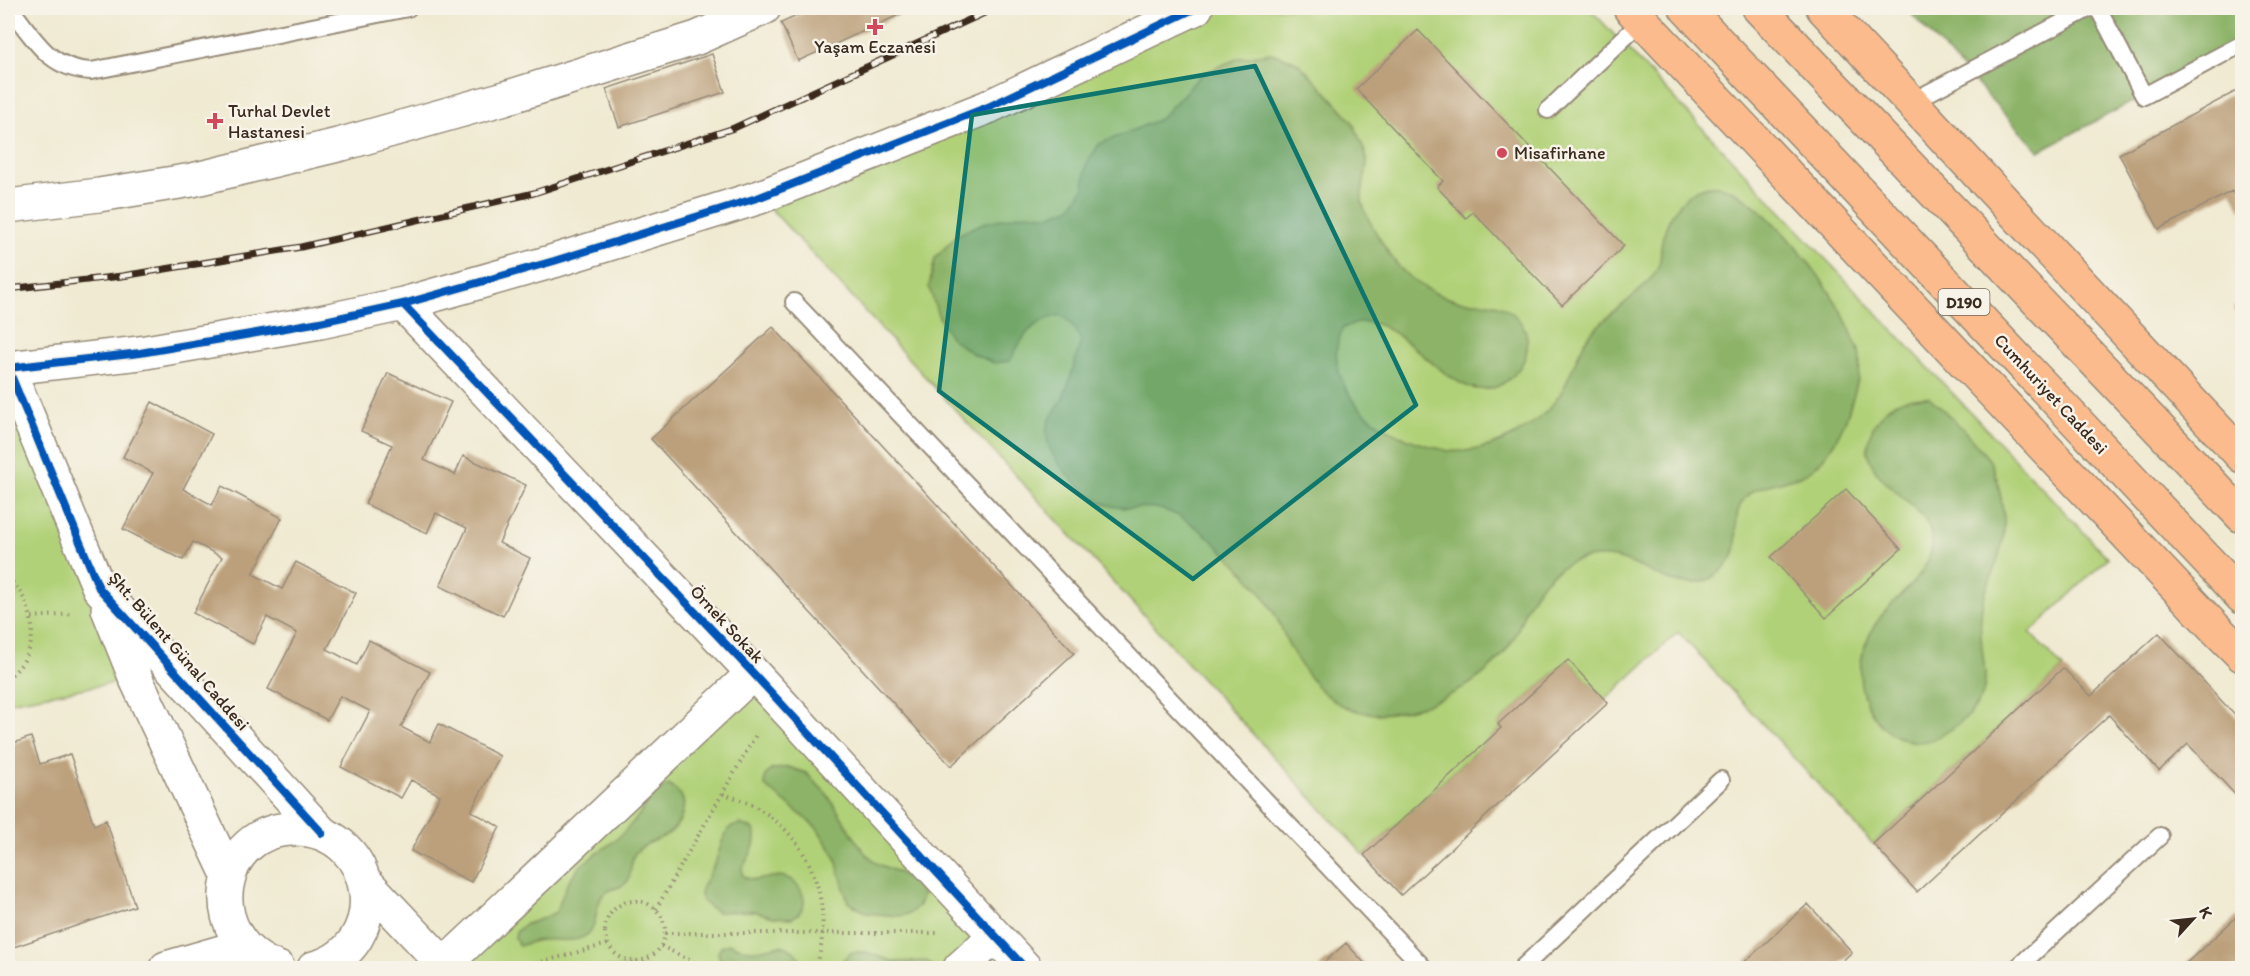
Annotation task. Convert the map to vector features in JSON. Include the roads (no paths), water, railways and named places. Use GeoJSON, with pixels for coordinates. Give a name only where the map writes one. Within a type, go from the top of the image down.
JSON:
{"type":"FeatureCollection","features":[{"type":"Feature","properties":{"kind":"highway","name":"Cumhuriyet Caddesi"},"geometry":{"type":"LineString","coordinates":[[1686,8],[2242,597]]}},
{"type":"Feature","properties":{"kind":"highway","name":"D190"},"geometry":{"type":"LineString","coordinates":[[1759,8],[2242,516]]}},
{"type":"Feature","properties":{"kind":"highway"},"geometry":{"type":"LineString","coordinates":[[1823,8],[2242,456]]}},
{"type":"Feature","properties":{"kind":"highway"},"geometry":{"type":"LineString","coordinates":[[1636,14],[2242,655]]}},
{"type":"Feature","properties":{"kind":"street"},"geometry":{"type":"LineString","coordinates":[[8,206],[99,195],[192,180],[342,144],[505,98],[697,39],[764,8]]}},
{"type":"Feature","properties":{"kind":"street"},"geometry":{"type":"LineString","coordinates":[[8,368],[163,349],[320,322],[403,304],[554,261],[760,197],[988,107],[1196,8]]}},
{"type":"Feature","properties":{"kind":"street","name":"Örnek Sokak"},"geometry":{"type":"LineString","coordinates":[[403,304],[753,673],[1025,969]]}},
{"type":"Feature","properties":{"kind":"street","name":"Şht. Bülent Günal Caddesi"},"geometry":{"type":"LineString","coordinates":[[8,368],[136,679],[229,877]]}},
{"type":"Feature","properties":{"kind":"street","name":"Şht. Bülent Günal Caddesi"},"geometry":{"type":"LineString","coordinates":[[99,588],[322,833]]}},
{"type":"Feature","properties":{"kind":"street"},"geometry":{"type":"LineString","coordinates":[[364,880],[446,967],[753,673]]}},
{"type":"Feature","properties":{"kind":"street"},"geometry":{"type":"LineString","coordinates":[[278,969],[253,956],[242,946],[228,921],[225,891],[229,877],[243,852],[266,835],[293,828],[322,833],[334,839],[353,856],[364,880],[367,895],[364,924],[357,938],[337,959],[314,969]]}},
{"type":"Feature","properties":{"kind":"street"},"geometry":{"type":"LineString","coordinates":[[960,969],[994,934]]}},
{"type":"Feature","properties":{"kind":"street"},"geometry":{"type":"LineString","coordinates":[[166,969],[242,946]]}},
{"type":"Feature","properties":{"kind":"lane"},"geometry":{"type":"LineString","coordinates":[[9,8],[51,59],[71,68],[91,70],[408,8]]}},
{"type":"Feature","properties":{"kind":"lane"},"geometry":{"type":"LineString","coordinates":[[1911,102],[2090,8]]}},
{"type":"Feature","properties":{"kind":"lane"},"geometry":{"type":"LineString","coordinates":[[2098,8],[2144,96],[2242,44]]}},
{"type":"Feature","properties":{"kind":"lane"},"geometry":{"type":"LineString","coordinates":[[1548,110],[1636,14]]}},
{"type":"Feature","properties":{"kind":"lane"},"geometry":{"type":"LineString","coordinates":[[794,302],[1424,969]]}},
{"type":"Feature","properties":{"kind":"lane"},"geometry":{"type":"LineString","coordinates":[[1522,969],[1721,780]]}},
{"type":"Feature","properties":{"kind":"lane"},"geometry":{"type":"LineString","coordinates":[[2017,969],[2160,836]]}},
{"type":"Feature","properties":{"kind":"railway"},"geometry":{"type":"LineString","coordinates":[[8,289],[122,276],[301,247],[534,193],[734,128],[995,8]]}},
{"type":"Feature","properties":{"kind":"place","name":"Yaşam Eczanesi"},"geometry":{"type":"Point","coordinates":[875,27]}},
{"type":"Feature","properties":{"kind":"place","name":"Turhal Devlet Hastanesi"},"geometry":{"type":"Point","coordinates":[215,121]}},
{"type":"Feature","properties":{"kind":"place","name":"Misafirhane"},"geometry":{"type":"Point","coordinates":[1502,153]}}]}
